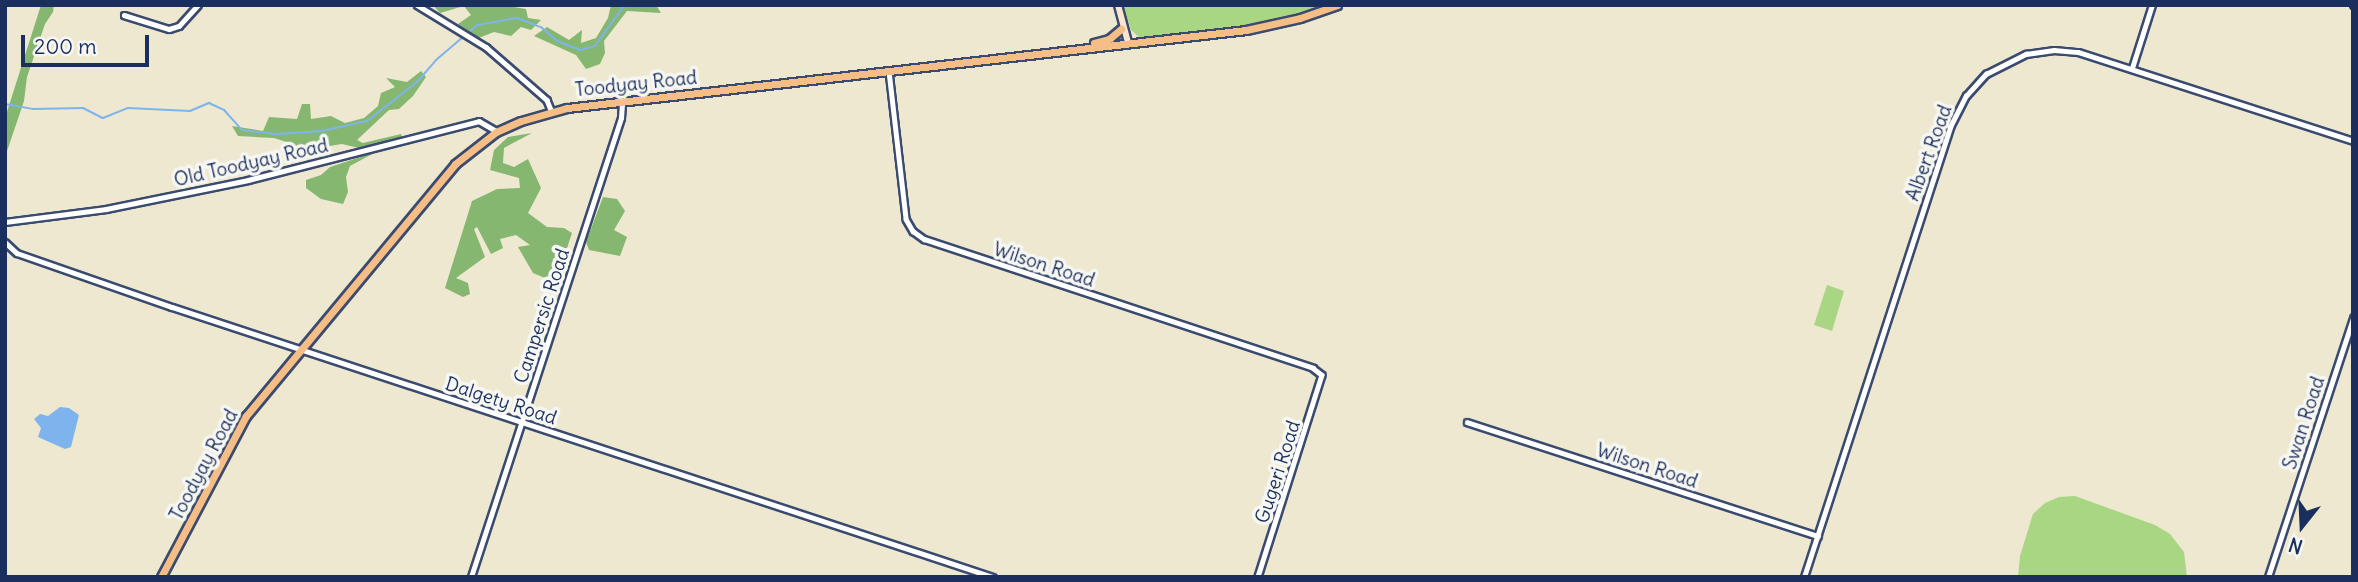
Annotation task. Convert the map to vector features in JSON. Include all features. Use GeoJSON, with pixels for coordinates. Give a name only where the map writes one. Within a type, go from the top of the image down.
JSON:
{"type":"FeatureCollection","features":[{"type":"Feature","properties":{"kind":"main road"},"geometry":{"type":"LineString","coordinates":[[1118,5],[1125,43]]}},
{"type":"Feature","properties":{"kind":"main road","name":"Toodyay Road"},"geometry":{"type":"LineString","coordinates":[[161,577],[246,416],[455,164],[496,132],[551,110],[1256,28],[1337,5]]}},
{"type":"Feature","properties":{"kind":"main road"},"geometry":{"type":"LineString","coordinates":[[1073,48],[1109,39],[1122,26]]}},
{"type":"Feature","properties":{"kind":"street"},"geometry":{"type":"LineString","coordinates":[[124,15],[169,29],[180,26],[198,5]]}},
{"type":"Feature","properties":{"kind":"street"},"geometry":{"type":"LineString","coordinates":[[416,5],[486,47],[547,100],[551,110]]}},
{"type":"Feature","properties":{"kind":"street"},"geometry":{"type":"LineString","coordinates":[[2132,68],[2152,5]]}},
{"type":"Feature","properties":{"kind":"street","name":"Albert Road"},"geometry":{"type":"LineString","coordinates":[[1804,577],[1950,127],[1966,96],[1986,74],[2026,54],[2054,50],[2078,52],[2353,141]]}},
{"type":"Feature","properties":{"kind":"street","name":"Wilson Road"},"geometry":{"type":"LineString","coordinates":[[889,71],[906,219],[913,231],[924,239],[1300,364],[1322,375]]}},
{"type":"Feature","properties":{"kind":"street","name":"Campersic Road"},"geometry":{"type":"LineString","coordinates":[[471,577],[621,118],[622,103]]}},
{"type":"Feature","properties":{"kind":"street","name":"Old Toodyay Road"},"geometry":{"type":"LineString","coordinates":[[5,222],[107,209],[248,180],[479,121],[491,125],[496,132]]}},
{"type":"Feature","properties":{"kind":"street","name":"Dalgety Road"},"geometry":{"type":"LineString","coordinates":[[5,242],[17,253],[300,349],[993,577]]}},
{"type":"Feature","properties":{"kind":"street","name":"Swan Road"},"geometry":{"type":"LineString","coordinates":[[2268,577],[2353,318]]}},
{"type":"Feature","properties":{"kind":"street","name":"Gugeri Road"},"geometry":{"type":"LineString","coordinates":[[1258,577],[1322,375]]}},
{"type":"Feature","properties":{"kind":"street","name":"Wilson Road"},"geometry":{"type":"LineString","coordinates":[[1467,422],[1818,536]]}},
{"type":"Feature","properties":{"kind":"green space"},"geometry":{"type":"Polygon","coordinates":[[[41,5],[54,5],[53,12],[45,24],[27,77],[24,101],[5,157],[5,118],[41,5]]]}},
{"type":"Feature","properties":{"kind":"green space"},"geometry":{"type":"Polygon","coordinates":[[[433,5],[502,5],[526,9],[528,18],[541,20],[531,30],[521,27],[511,36],[494,32],[476,39],[458,24],[471,15],[464,6],[440,13],[433,5]]]}},
{"type":"Feature","properties":{"kind":"green space"},"geometry":{"type":"Polygon","coordinates":[[[611,5],[656,5],[661,13],[627,11],[604,41],[605,53],[600,64],[586,69],[576,55],[534,36],[547,27],[569,40],[582,30],[581,43],[596,38],[608,18],[611,5]]]}},
{"type":"Feature","properties":{"kind":"green space"},"geometry":{"type":"Polygon","coordinates":[[[1123,5],[1337,5],[1276,24],[1152,40],[1140,38],[1131,30],[1123,5]]]}},
{"type":"Feature","properties":{"kind":"green space"},"geometry":{"type":"Polygon","coordinates":[[[421,71],[426,77],[413,96],[399,109],[389,110],[357,140],[363,143],[401,134],[403,140],[359,148],[342,144],[323,147],[312,157],[309,151],[297,153],[293,144],[274,138],[238,136],[232,126],[263,131],[269,117],[297,119],[302,104],[310,104],[311,119],[331,116],[345,123],[364,118],[378,106],[381,93],[395,87],[386,78],[407,82],[421,71]]]}},
{"type":"Feature","properties":{"kind":"green space"},"geometry":{"type":"Polygon","coordinates":[[[532,133],[504,148],[503,163],[514,167],[528,159],[541,188],[528,213],[547,227],[564,228],[572,233],[559,272],[545,278],[533,273],[518,247],[530,245],[516,235],[500,239],[503,248],[491,254],[477,227],[474,229],[485,257],[456,278],[468,283],[470,294],[463,297],[445,288],[472,201],[497,189],[520,188],[519,178],[490,170],[494,150],[508,137],[532,133]]]}},
{"type":"Feature","properties":{"kind":"green space"},"geometry":{"type":"Polygon","coordinates":[[[376,152],[350,166],[346,177],[348,192],[343,204],[321,199],[306,188],[306,180],[321,175],[330,167],[376,152]]]}},
{"type":"Feature","properties":{"kind":"green space"},"geometry":{"type":"Polygon","coordinates":[[[603,197],[617,199],[625,211],[614,230],[627,237],[620,256],[589,250],[586,242],[603,197]]]}},
{"type":"Feature","properties":{"kind":"green space"},"geometry":{"type":"Polygon","coordinates":[[[1827,285],[1844,291],[1832,331],[1814,325],[1827,285]]]}},
{"type":"Feature","properties":{"kind":"green space"},"geometry":{"type":"Polygon","coordinates":[[[2075,496],[2155,525],[2170,534],[2184,552],[2187,577],[2018,577],[2020,556],[2033,514],[2045,503],[2059,497],[2075,496]]]}},
{"type":"Feature","properties":{"kind":"water"},"geometry":{"type":"Polygon","coordinates":[[[60,407],[69,408],[79,415],[71,447],[65,449],[38,437],[41,428],[34,419],[40,414],[48,416],[60,407]]]}},
{"type":"Feature","properties":{"kind":"waterway"},"geometry":{"type":"LineString","coordinates":[[5,104],[33,109],[83,108],[103,118],[128,108],[190,111],[209,103],[224,110],[242,130],[277,134],[322,131],[367,121],[417,82],[436,60],[477,25],[517,18],[541,27],[557,41],[580,50],[595,46],[623,7],[630,5]]}},
{"type":"Feature","properties":{"kind":"waterway"},"geometry":{"type":"LineString","coordinates":[[667,5],[677,5]]}},
{"type":"Feature","properties":{"kind":"waterway"},"geometry":{"type":"LineString","coordinates":[[1366,5],[1372,5]]}},
{"type":"Feature","properties":{"kind":"railway"},"geometry":{"type":"LineString","coordinates":[[2351,5],[2353,9]]}}]}
